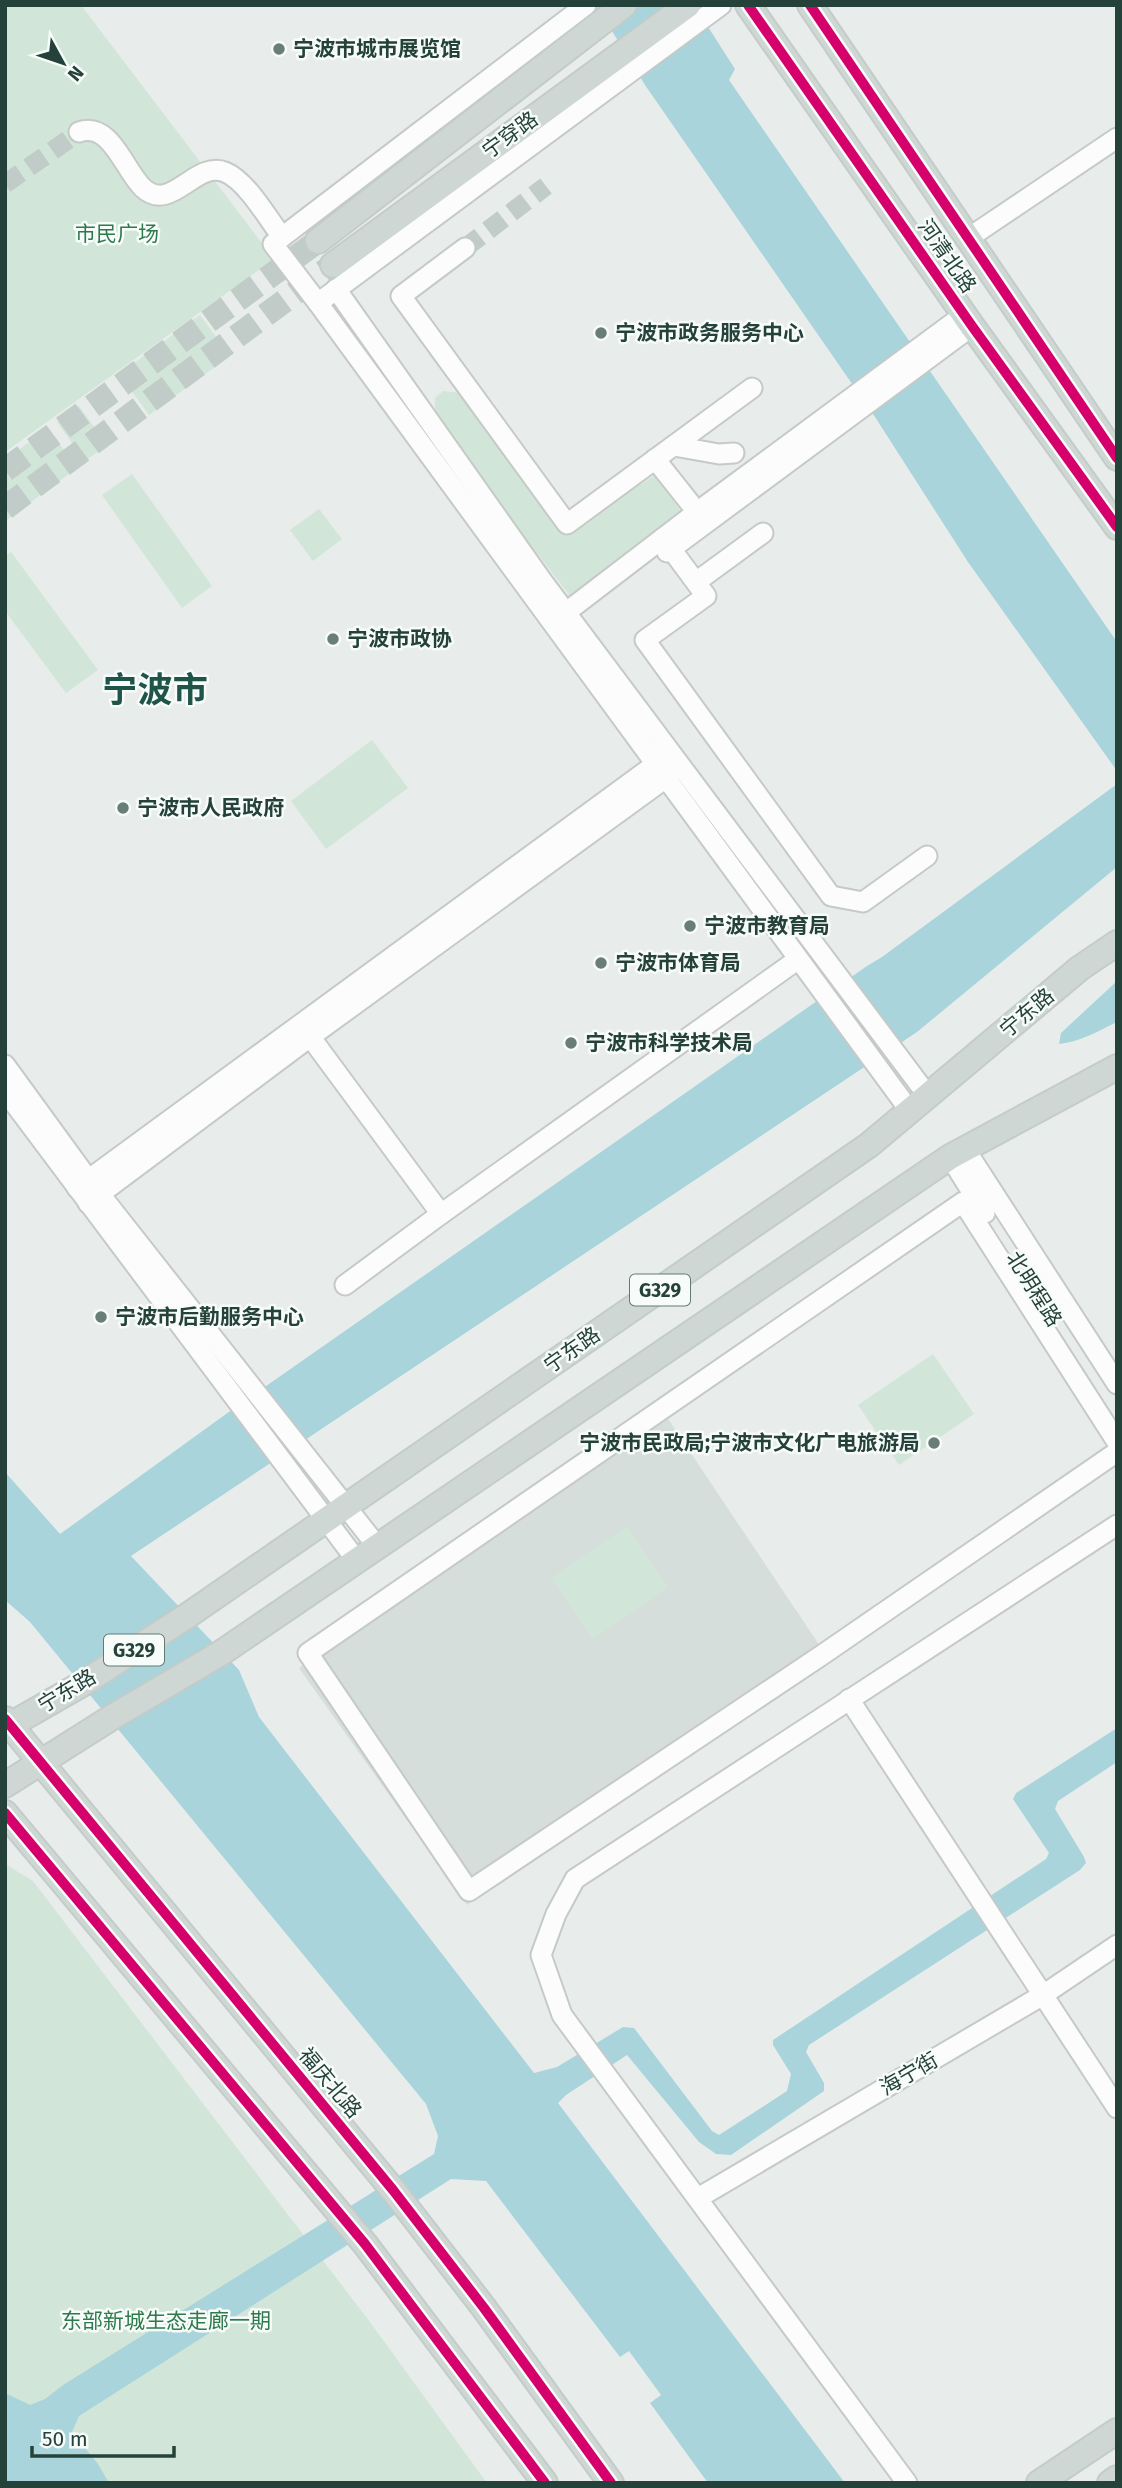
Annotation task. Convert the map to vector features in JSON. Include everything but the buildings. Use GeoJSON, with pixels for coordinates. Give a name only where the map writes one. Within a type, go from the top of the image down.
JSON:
{"type":"FeatureCollection","features":[{"type":"Feature","properties":{"kind":"main road","name":"宁穿路"},"geometry":{"type":"LineString","coordinates":[[318,241],[584,16],[624,5]]}},
{"type":"Feature","properties":{"kind":"main road","name":"河清北路"},"geometry":{"type":"LineString","coordinates":[[748,5],[968,320],[1117,527]]}},
{"type":"Feature","properties":{"kind":"main road","name":"河清北路"},"geometry":{"type":"LineString","coordinates":[[810,5],[1117,458]]}},
{"type":"Feature","properties":{"kind":"main road","name":"宁穿路"},"geometry":{"type":"LineString","coordinates":[[334,277],[619,68],[690,12]]}},
{"type":"Feature","properties":{"kind":"main road","name":"宁东路"},"geometry":{"type":"LineString","coordinates":[[7,1724],[82,1684],[187,1616],[869,1145],[1080,968],[1117,943]]}},
{"type":"Feature","properties":{"kind":"main road","name":"G329"},"geometry":{"type":"LineString","coordinates":[[5,1785],[221,1653],[958,1153],[1117,1067]]}},
{"type":"Feature","properties":{"kind":"main road","name":"福庆北路"},"geometry":{"type":"LineString","coordinates":[[7,1724],[393,2190],[484,2308],[611,2483]]}},
{"type":"Feature","properties":{"kind":"main road"},"geometry":{"type":"LineString","coordinates":[[5,1814],[365,2244],[545,2483]]}},
{"type":"Feature","properties":{"kind":"main road"},"geometry":{"type":"LineString","coordinates":[[1039,2483],[1117,2431]]}},
{"type":"Feature","properties":{"kind":"main road"},"geometry":{"type":"LineString","coordinates":[[1110,2483],[1117,2478]]}},
{"type":"Feature","properties":{"kind":"street"},"geometry":{"type":"LineString","coordinates":[[690,12],[722,5]]}},
{"type":"Feature","properties":{"kind":"street"},"geometry":{"type":"LineString","coordinates":[[584,16],[273,244],[563,623],[919,1104]]}},
{"type":"Feature","properties":{"kind":"street"},"geometry":{"type":"LineString","coordinates":[[79,132],[90,130],[102,135],[137,181],[153,194],[165,196],[205,172],[225,172],[247,190],[282,237]]}},
{"type":"Feature","properties":{"kind":"street"},"geometry":{"type":"LineString","coordinates":[[967,239],[1117,138]]}},
{"type":"Feature","properties":{"kind":"street"},"geometry":{"type":"LineString","coordinates":[[465,248],[401,296],[567,524],[752,388]]}},
{"type":"Feature","properties":{"kind":"street"},"geometry":{"type":"LineString","coordinates":[[318,303],[334,277],[563,623]]}},
{"type":"Feature","properties":{"kind":"street"},"geometry":{"type":"LineString","coordinates":[[668,543],[697,513],[968,320]]}},
{"type":"Feature","properties":{"kind":"street"},"geometry":{"type":"LineString","coordinates":[[563,623],[968,320]]}},
{"type":"Feature","properties":{"kind":"street"},"geometry":{"type":"LineString","coordinates":[[674,446],[719,454],[734,453]]}},
{"type":"Feature","properties":{"kind":"street"},"geometry":{"type":"LineString","coordinates":[[655,459],[697,513]]}},
{"type":"Feature","properties":{"kind":"street"},"geometry":{"type":"LineString","coordinates":[[696,582],[763,533]]}},
{"type":"Feature","properties":{"kind":"street"},"geometry":{"type":"LineString","coordinates":[[668,543],[706,596],[645,640],[831,896],[863,902],[927,856]]}},
{"type":"Feature","properties":{"kind":"street"},"geometry":{"type":"LineString","coordinates":[[668,766],[797,960],[919,1104]]}},
{"type":"Feature","properties":{"kind":"street"},"geometry":{"type":"LineString","coordinates":[[88,1191],[668,766]]}},
{"type":"Feature","properties":{"kind":"street"},"geometry":{"type":"LineString","coordinates":[[345,1285],[797,960]]}},
{"type":"Feature","properties":{"kind":"street"},"geometry":{"type":"LineString","coordinates":[[305,1030],[441,1214]]}},
{"type":"Feature","properties":{"kind":"street"},"geometry":{"type":"LineString","coordinates":[[5,1065],[88,1191],[357,1562]]}},
{"type":"Feature","properties":{"kind":"street"},"geometry":{"type":"LineString","coordinates":[[5,1091],[377,1546]]}},
{"type":"Feature","properties":{"kind":"street","name":"北明程路"},"geometry":{"type":"LineString","coordinates":[[958,1153],[1117,1384]]}},
{"type":"Feature","properties":{"kind":"street","name":"北明程路"},"geometry":{"type":"LineString","coordinates":[[958,1153],[1117,1421]]}},
{"type":"Feature","properties":{"kind":"street"},"geometry":{"type":"LineString","coordinates":[[1117,1442],[963,1202],[308,1653],[469,1891],[827,1662],[1117,1452]]}},
{"type":"Feature","properties":{"kind":"street"},"geometry":{"type":"LineString","coordinates":[[907,2483],[562,2015],[541,1955],[556,1914],[575,1879],[1117,1525]]}},
{"type":"Feature","properties":{"kind":"street"},"geometry":{"type":"LineString","coordinates":[[849,1699],[1117,2108]]}},
{"type":"Feature","properties":{"kind":"street","name":"海宁街"},"geometry":{"type":"LineString","coordinates":[[698,2198],[1044,1995],[1117,1945]]}},
{"type":"Feature","properties":{"kind":"shaded area"},"geometry":{"type":"Polygon","coordinates":[[[668,1419],[820,1646],[819,1666],[467,1905],[299,1668],[668,1419]]]}},
{"type":"Feature","properties":{"kind":"green space","name":"市民广场"},"geometry":{"type":"Polygon","coordinates":[[[5,5],[81,5],[274,259],[5,452],[5,5]]]}},
{"type":"Feature","properties":{"kind":"green space"},"geometry":{"type":"Polygon","coordinates":[[[200,315],[230,356],[149,415],[119,374],[200,315]]]}},
{"type":"Feature","properties":{"kind":"green space"},"geometry":{"type":"Polygon","coordinates":[[[443,391],[461,393],[566,532],[654,476],[684,515],[570,596],[435,420],[435,398],[443,391]]]}},
{"type":"Feature","properties":{"kind":"green space"},"geometry":{"type":"Polygon","coordinates":[[[79,406],[107,445],[85,461],[57,422],[79,406]]]}},
{"type":"Feature","properties":{"kind":"green space"},"geometry":{"type":"Polygon","coordinates":[[[48,428],[77,468],[5,521],[5,460],[48,428]]]}},
{"type":"Feature","properties":{"kind":"green space"},"geometry":{"type":"Polygon","coordinates":[[[132,474],[212,586],[182,608],[102,495],[132,474]]]}},
{"type":"Feature","properties":{"kind":"green space"},"geometry":{"type":"Polygon","coordinates":[[[319,509],[342,539],[313,561],[290,530],[319,509]]]}},
{"type":"Feature","properties":{"kind":"green space"},"geometry":{"type":"Polygon","coordinates":[[[11,552],[98,670],[66,693],[5,611],[5,556],[11,552]]]}},
{"type":"Feature","properties":{"kind":"green space"},"geometry":{"type":"Polygon","coordinates":[[[372,740],[408,788],[326,849],[291,801],[372,740]]]}},
{"type":"Feature","properties":{"kind":"green space"},"geometry":{"type":"Polygon","coordinates":[[[933,1354],[974,1414],[899,1465],[858,1405],[933,1354]]]}},
{"type":"Feature","properties":{"kind":"green space"},"geometry":{"type":"Polygon","coordinates":[[[627,1527],[668,1587],[593,1639],[552,1578],[627,1527]]]}},
{"type":"Feature","properties":{"kind":"green space","name":"东部新城生态走廊一期"},"geometry":{"type":"Polygon","coordinates":[[[5,1864],[33,1881],[370,2322],[487,2483],[5,2483],[5,1864]]]}},
{"type":"Feature","properties":{"kind":"water"},"geometry":{"type":"Polygon","coordinates":[[[596,5],[694,5],[735,69],[729,80],[1117,642],[1117,771],[968,562],[875,417],[645,85],[596,5]]]}},
{"type":"Feature","properties":{"kind":"water"},"geometry":{"type":"Polygon","coordinates":[[[1117,784],[1117,867],[917,1032],[131,1556],[239,1670],[259,1717],[534,2073],[557,2067],[623,2027],[634,2028],[712,2131],[719,2135],[787,2091],[791,2074],[773,2045],[773,2040],[1046,1859],[1049,1853],[1013,1799],[1016,1793],[1117,1728],[1117,1762],[1058,1801],[1055,1809],[1084,1857],[1086,1863],[1080,1870],[809,2045],[806,2052],[824,2083],[824,2091],[731,2155],[716,2154],[699,2142],[627,2055],[558,2103],[845,2483],[708,2483],[650,2403],[661,2395],[629,2351],[620,2357],[486,2181],[451,2179],[79,2416],[72,2432],[98,2464],[109,2483],[5,2483],[5,2393],[30,2405],[45,2399],[63,2385],[434,2154],[438,2136],[426,2104],[30,1622],[5,1600],[5,1472],[60,1534],[226,1414],[882,957],[1117,784]]]}},
{"type":"Feature","properties":{"kind":"water"},"geometry":{"type":"Polygon","coordinates":[[[1117,981],[1117,1022],[1082,1039],[1059,1044],[1061,1033],[1117,981]]]}},
{"type":"Feature","properties":{"kind":"tunnel"},"geometry":{"type":"LineString","coordinates":[[5,184],[79,132]]}},
{"type":"Feature","properties":{"kind":"tunnel"},"geometry":{"type":"LineString","coordinates":[[465,248],[546,186]]}},
{"type":"Feature","properties":{"kind":"tunnel"},"geometry":{"type":"LineString","coordinates":[[5,470],[318,241]]}},
{"type":"Feature","properties":{"kind":"tunnel"},"geometry":{"type":"LineString","coordinates":[[5,508],[333,265]]}},
{"type":"Feature","properties":{"kind":"cycle path"},"geometry":{"type":"LineString","coordinates":[[748,5],[972,326],[1117,527]]}},
{"type":"Feature","properties":{"kind":"cycle path"},"geometry":{"type":"LineString","coordinates":[[810,5],[1117,458]]}},
{"type":"Feature","properties":{"kind":"cycle path"},"geometry":{"type":"LineString","coordinates":[[5,1719],[393,2190],[484,2308],[611,2483]]}},
{"type":"Feature","properties":{"kind":"cycle path"},"geometry":{"type":"LineString","coordinates":[[5,1813],[365,2244],[545,2483]]}},
{"type":"Feature","properties":{"kind":"place","name":"宁波市城市展览馆"},"geometry":{"type":"Point","coordinates":[279,49]}},
{"type":"Feature","properties":{"kind":"place","name":"宁波市政务服务中心"},"geometry":{"type":"Point","coordinates":[601,333]}},
{"type":"Feature","properties":{"kind":"place","name":"宁波市政协"},"geometry":{"type":"Point","coordinates":[333,639]}},
{"type":"Feature","properties":{"kind":"place","name":"宁波市人民政府"},"geometry":{"type":"Point","coordinates":[123,808]}},
{"type":"Feature","properties":{"kind":"place","name":"宁波市教育局"},"geometry":{"type":"Point","coordinates":[690,926]}},
{"type":"Feature","properties":{"kind":"place","name":"宁波市体育局"},"geometry":{"type":"Point","coordinates":[601,963]}},
{"type":"Feature","properties":{"kind":"place","name":"宁波市科学技术局"},"geometry":{"type":"Point","coordinates":[571,1043]}},
{"type":"Feature","properties":{"kind":"place","name":"宁波市后勤服务中心"},"geometry":{"type":"Point","coordinates":[101,1317]}},
{"type":"Feature","properties":{"kind":"place","name":"宁波市民政局;宁波市文化广电旅游局"},"geometry":{"type":"Point","coordinates":[934,1443]}},
{"type":"Feature","properties":{"kind":"district","name":"宁波市"},"geometry":{"type":"Point","coordinates":[155,690]}}]}
